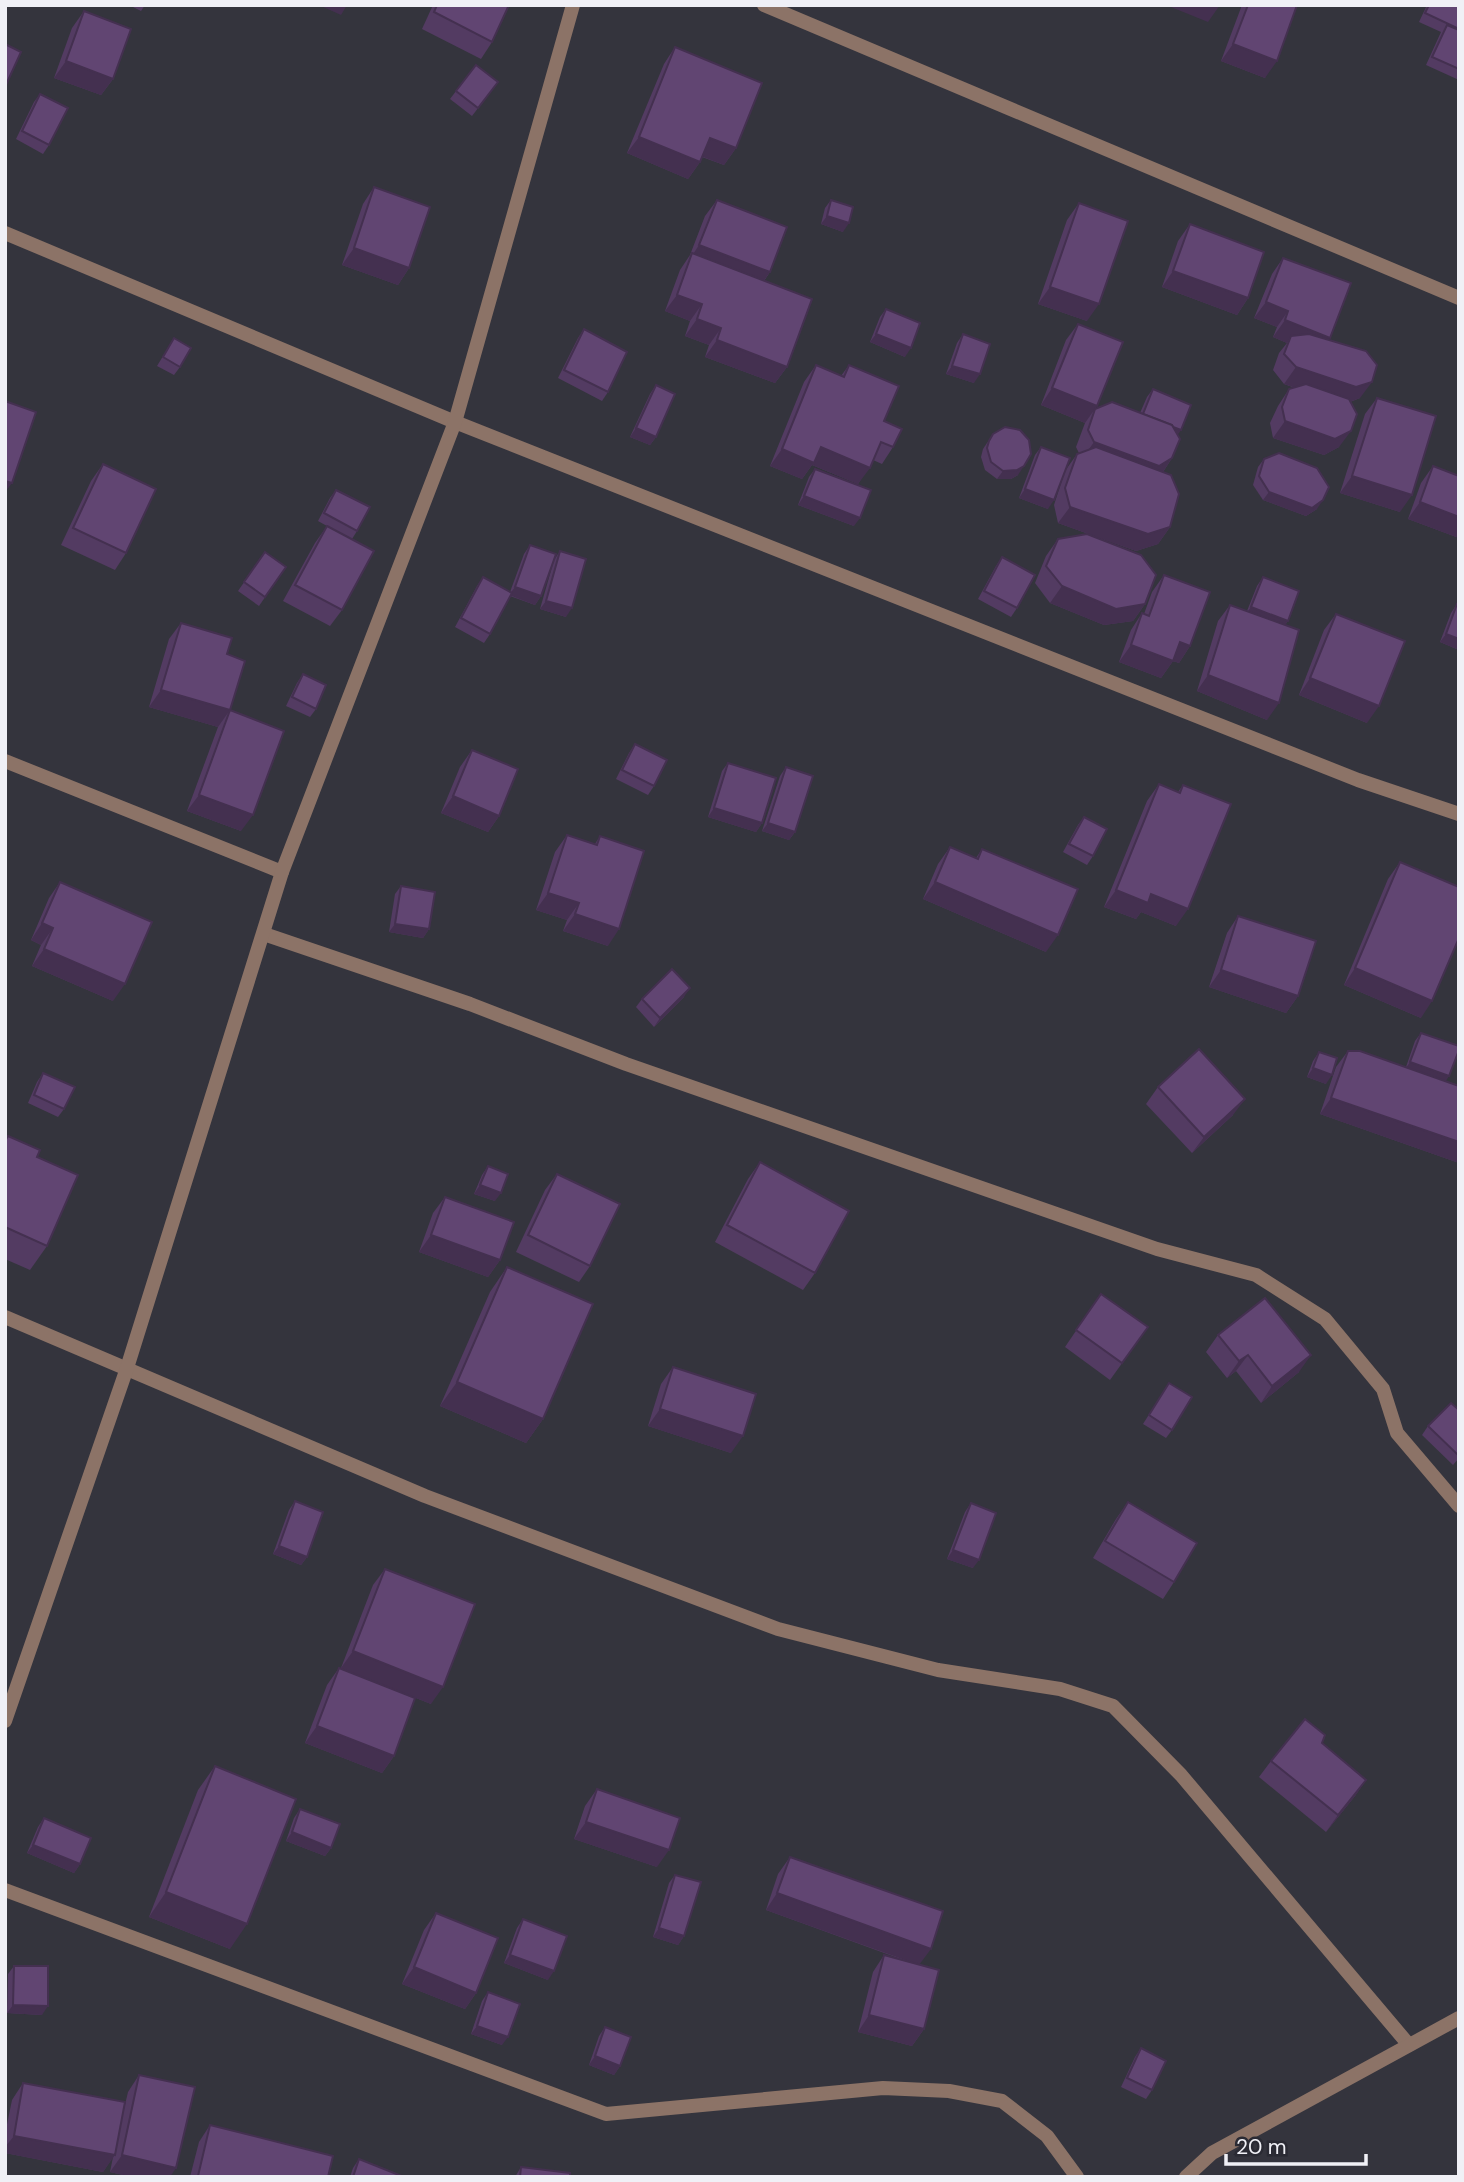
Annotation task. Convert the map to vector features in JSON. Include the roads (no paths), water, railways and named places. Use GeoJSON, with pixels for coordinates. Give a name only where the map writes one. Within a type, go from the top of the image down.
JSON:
{"type":"FeatureCollection","features":[{"type":"Feature","properties":{"kind":"street"},"geometry":{"type":"LineString","coordinates":[[5,1721],[127,1368],[282,872],[456,422],[573,5]]}},
{"type":"Feature","properties":{"kind":"street"},"geometry":{"type":"LineString","coordinates":[[764,5],[1459,298]]}},
{"type":"Feature","properties":{"kind":"street"},"geometry":{"type":"LineString","coordinates":[[5,233],[456,422],[1358,780],[1459,814]]}},
{"type":"Feature","properties":{"kind":"street"},"geometry":{"type":"LineString","coordinates":[[5,761],[282,872]]}},
{"type":"Feature","properties":{"kind":"street"},"geometry":{"type":"LineString","coordinates":[[264,934],[470,1004],[626,1064],[1144,1244],[1256,1275],[1325,1319],[1383,1389],[1397,1433],[1459,1506]]}},
{"type":"Feature","properties":{"kind":"street"},"geometry":{"type":"LineString","coordinates":[[5,1317],[425,1496],[778,1629],[938,1670],[1060,1689],[1113,1706],[1181,1775],[1409,2045]]}},
{"type":"Feature","properties":{"kind":"street"},"geometry":{"type":"LineString","coordinates":[[5,1890],[606,2114],[883,2088],[949,2091],[1002,2101],[1046,2136],[1077,2177]]}},
{"type":"Feature","properties":{"kind":"street"},"geometry":{"type":"LineString","coordinates":[[1186,2177],[1212,2152],[1459,2018]]}}]}
